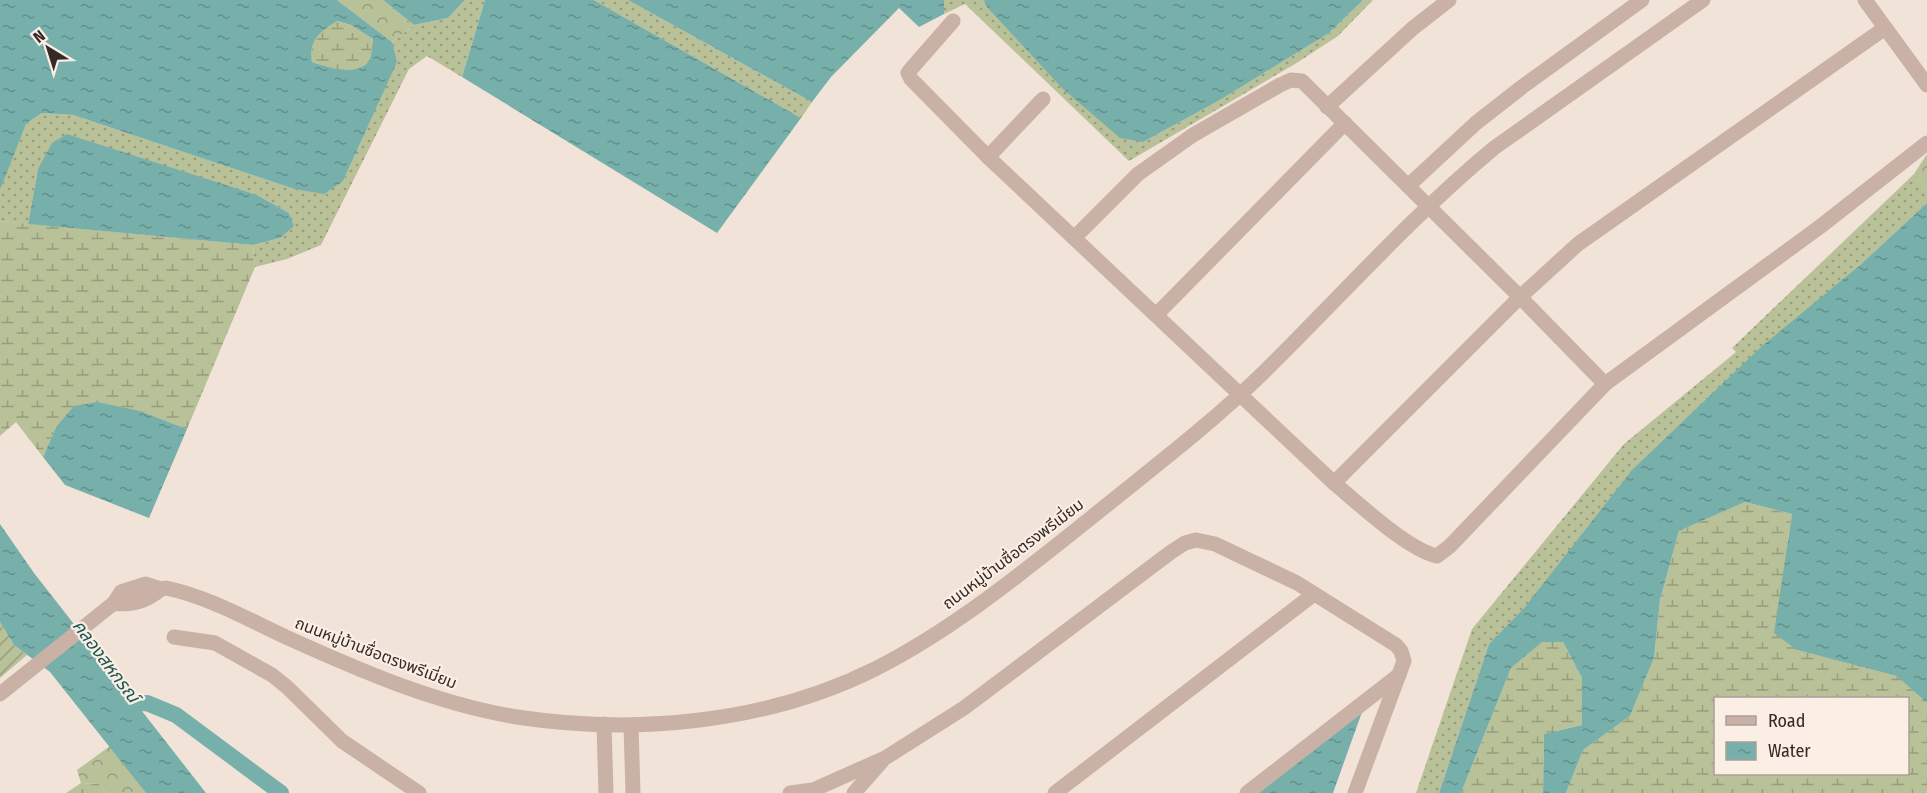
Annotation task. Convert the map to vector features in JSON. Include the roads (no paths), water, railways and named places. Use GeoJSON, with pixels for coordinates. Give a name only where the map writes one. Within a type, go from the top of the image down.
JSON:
{"type":"FeatureCollection","features":[{"type":"Feature","properties":{"kind":"street"},"geometry":{"type":"LineString","coordinates":[[1327,107],[1413,28],[1449,0]]}},
{"type":"Feature","properties":{"kind":"street"},"geometry":{"type":"LineString","coordinates":[[1408,186],[1476,123],[1642,0]]}},
{"type":"Feature","properties":{"kind":"street","name":"ถนนหมู่บ้านซื่อตรงพรีเมี่ยม"},"geometry":{"type":"LineString","coordinates":[[0,694],[114,603],[125,605],[151,598],[161,589],[166,588],[196,596],[328,656],[443,701],[515,716],[631,726],[659,724],[738,713],[807,696],[874,669],[942,630],[1013,580],[1187,441],[1240,395],[1429,206],[1494,148],[1703,0]]}},
{"type":"Feature","properties":{"kind":"street"},"geometry":{"type":"LineString","coordinates":[[1865,0],[1927,84]]}},
{"type":"Feature","properties":{"kind":"street"},"geometry":{"type":"LineString","coordinates":[[953,21],[908,73],[910,79],[988,158],[1334,483],[1392,531],[1422,550],[1437,556],[1450,546],[1605,384],[1821,226],[1927,142]]}},
{"type":"Feature","properties":{"kind":"street"},"geometry":{"type":"LineString","coordinates":[[1334,483],[1560,259],[1606,224],[1885,28]]}},
{"type":"Feature","properties":{"kind":"street"},"geometry":{"type":"LineString","coordinates":[[1074,238],[1138,174],[1192,135],[1280,85],[1291,80],[1302,81],[1605,384]]}},
{"type":"Feature","properties":{"kind":"street"},"geometry":{"type":"LineString","coordinates":[[988,158],[1043,99]]}},
{"type":"Feature","properties":{"kind":"street"},"geometry":{"type":"LineString","coordinates":[[1156,315],[1345,123]]}},
{"type":"Feature","properties":{"kind":"street"},"geometry":{"type":"LineString","coordinates":[[790,793],[818,792],[885,758],[964,708],[1185,543],[1196,540],[1215,544],[1297,583],[1396,645],[1401,651],[1404,661],[1355,793]]}},
{"type":"Feature","properties":{"kind":"street"},"geometry":{"type":"LineString","coordinates":[[1055,793],[1314,594]]}},
{"type":"Feature","properties":{"kind":"street"},"geometry":{"type":"LineString","coordinates":[[174,637],[215,643],[272,675],[342,741],[419,793]]}},
{"type":"Feature","properties":{"kind":"street"},"geometry":{"type":"LineString","coordinates":[[1247,793],[1399,675]]}},
{"type":"Feature","properties":{"kind":"street"},"geometry":{"type":"LineString","coordinates":[[604,724],[606,793]]}},
{"type":"Feature","properties":{"kind":"street"},"geometry":{"type":"LineString","coordinates":[[631,726],[633,793]]}},
{"type":"Feature","properties":{"kind":"street"},"geometry":{"type":"LineString","coordinates":[[854,793],[885,758]]}},
{"type":"Feature","properties":{"kind":"water"},"geometry":{"type":"Polygon","coordinates":[[[0,0],[337,0],[392,42],[397,62],[343,181],[324,194],[294,189],[73,115],[42,113],[26,124],[0,190],[0,0]],[[337,21],[321,33],[312,47],[312,62],[344,70],[352,70],[366,64],[371,56],[373,39],[351,25],[337,21]]]}},
{"type":"Feature","properties":{"kind":"water"},"geometry":{"type":"Polygon","coordinates":[[[383,0],[465,0],[448,18],[414,25],[383,0]]]}},
{"type":"Feature","properties":{"kind":"water"},"geometry":{"type":"Polygon","coordinates":[[[485,0],[594,0],[801,118],[717,233],[462,77],[485,0]]]}},
{"type":"Feature","properties":{"kind":"water"},"geometry":{"type":"Polygon","coordinates":[[[628,0],[944,0],[944,14],[919,27],[899,8],[831,77],[812,102],[628,0]]]}},
{"type":"Feature","properties":{"kind":"water"},"geometry":{"type":"Polygon","coordinates":[[[984,0],[1363,0],[1329,33],[1220,100],[1143,142],[1120,138],[1063,89],[985,5],[984,0]]]}},
{"type":"Feature","properties":{"kind":"water"},"geometry":{"type":"Polygon","coordinates":[[[67,134],[257,195],[289,213],[294,226],[280,238],[253,245],[28,224],[38,169],[52,143],[67,134]]]}},
{"type":"Feature","properties":{"kind":"water"},"geometry":{"type":"Polygon","coordinates":[[[1927,203],[1927,703],[1897,676],[1797,650],[1774,633],[1792,514],[1745,502],[1679,531],[1660,600],[1654,658],[1630,716],[1583,750],[1566,793],[1543,793],[1544,734],[1582,725],[1582,678],[1563,642],[1542,642],[1511,668],[1461,793],[1439,793],[1489,644],[1525,607],[1632,470],[1762,346],[1859,266],[1927,203]]]}},
{"type":"Feature","properties":{"kind":"water"},"geometry":{"type":"Polygon","coordinates":[[[97,402],[140,411],[187,429],[149,518],[65,485],[43,457],[56,427],[74,406],[97,402]]]}},
{"type":"Feature","properties":{"kind":"water"},"geometry":{"type":"Polygon","coordinates":[[[0,524],[34,573],[206,793],[146,793],[50,672],[14,645],[0,622],[0,524]]]}},
{"type":"Feature","properties":{"kind":"water"},"geometry":{"type":"Polygon","coordinates":[[[1362,712],[1333,793],[1251,793],[1362,712]]]}},
{"type":"Feature","properties":{"kind":"waterway","name":"คลองสหกรณ์"},"geometry":{"type":"LineString","coordinates":[[115,704],[147,703],[176,715],[281,793]]}}]}
